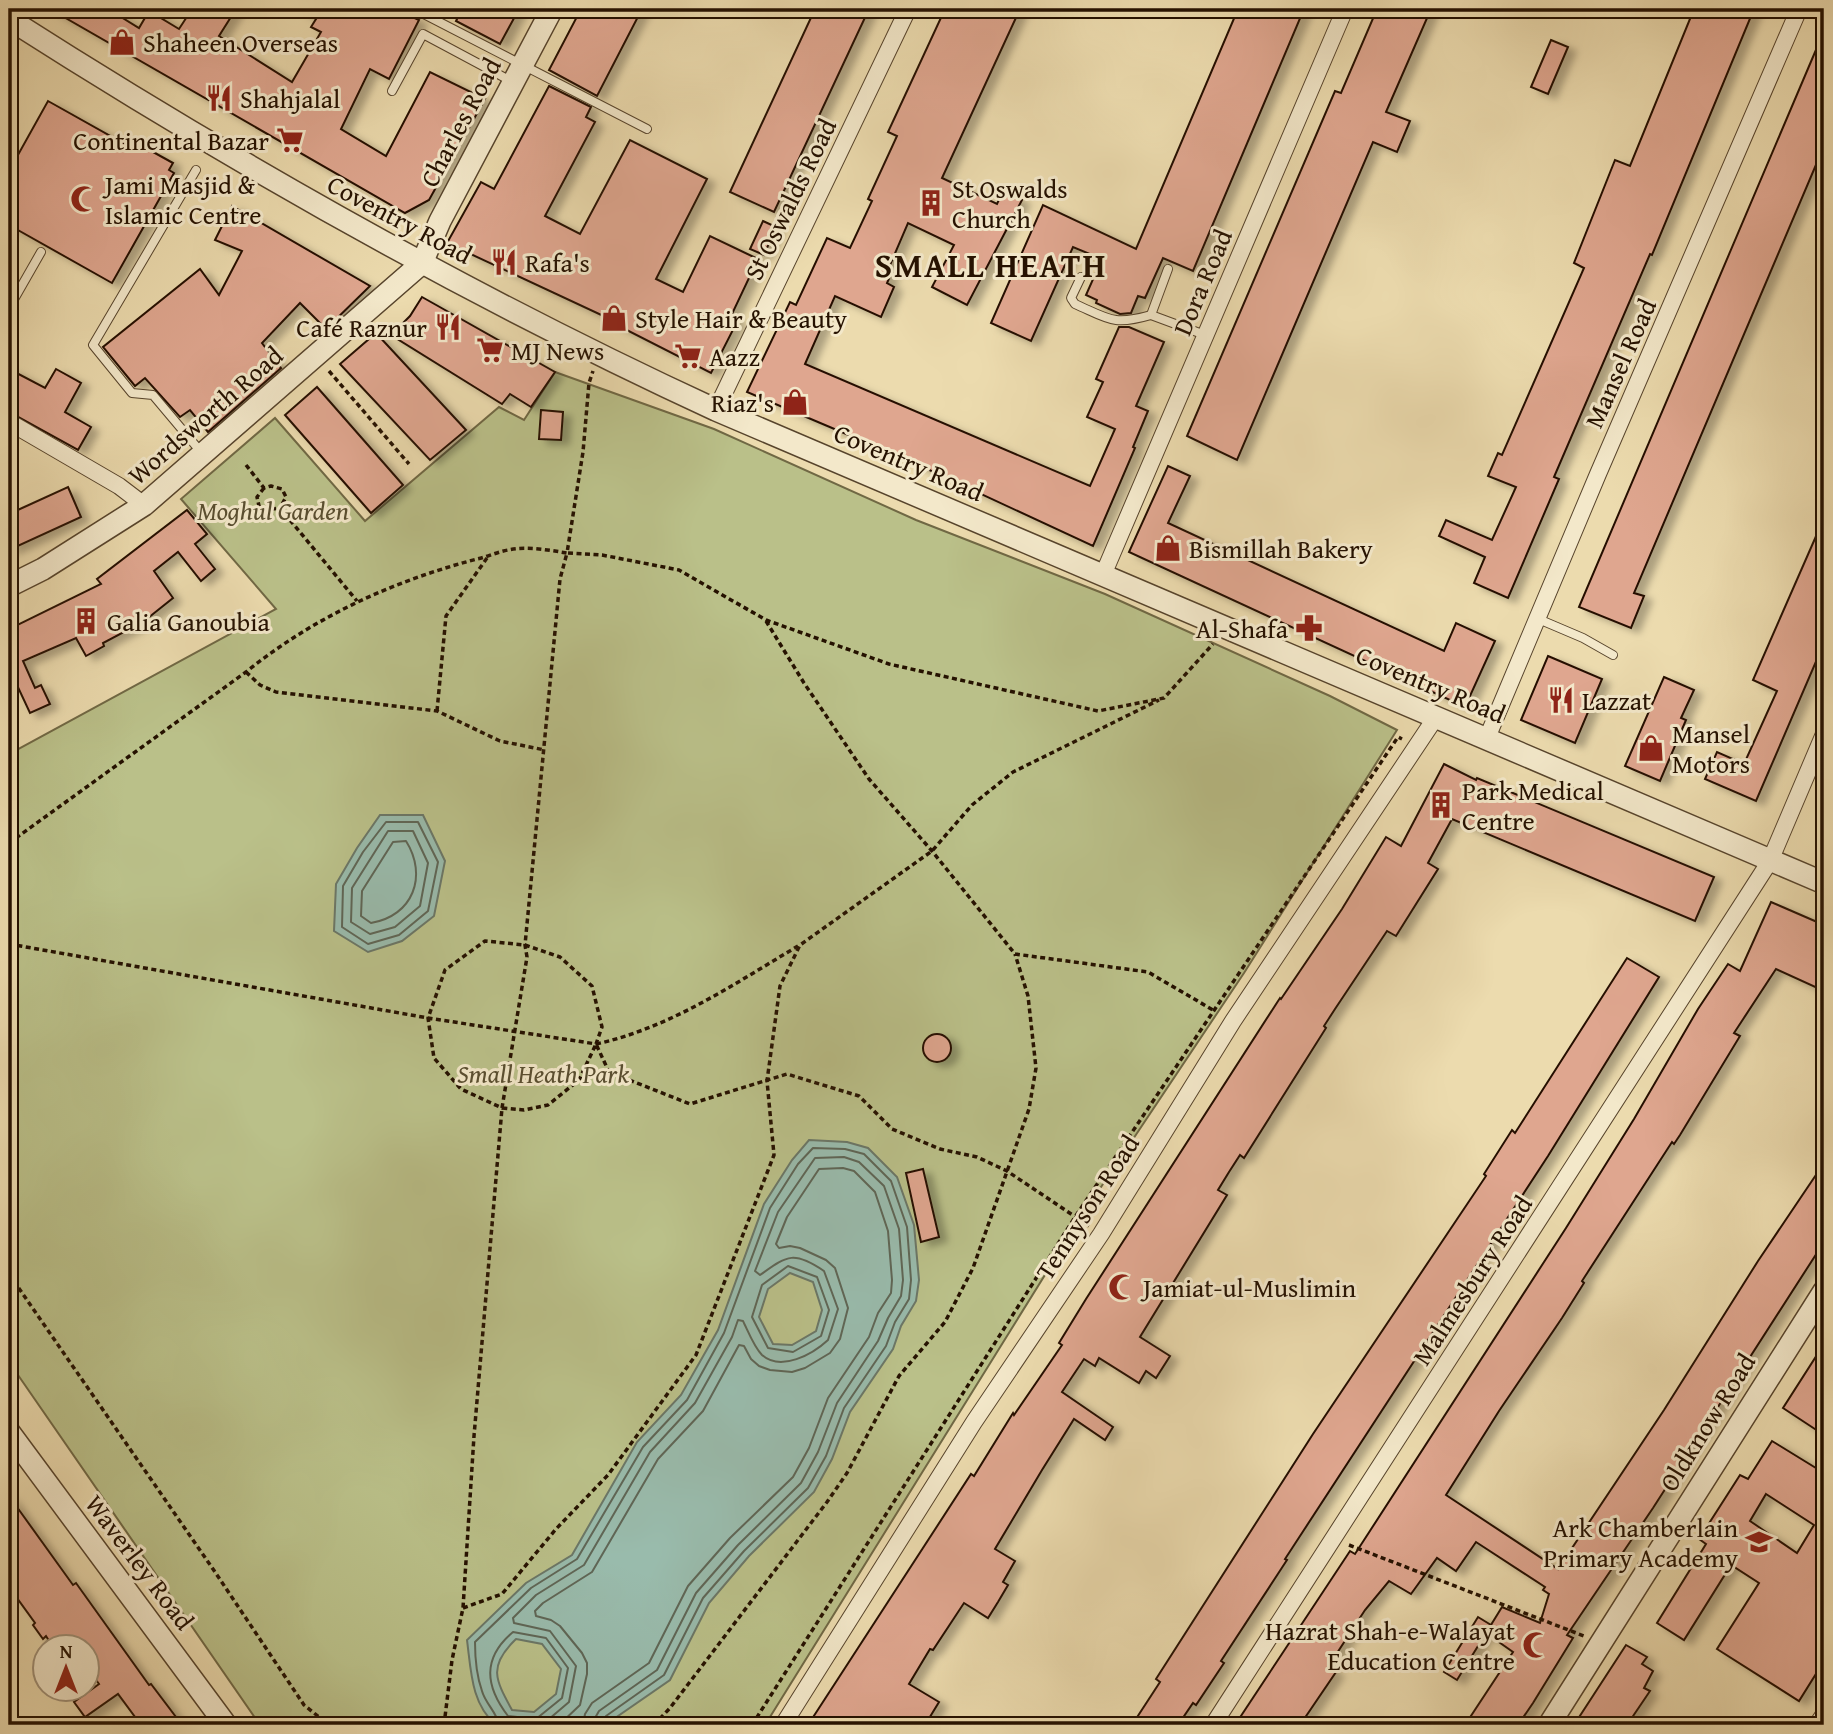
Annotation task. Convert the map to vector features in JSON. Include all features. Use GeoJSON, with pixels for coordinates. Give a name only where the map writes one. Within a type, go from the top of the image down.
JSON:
{"type":"FeatureCollection","features":[{"type":"Feature","properties":{"kind":"street","name":"Charles Road"},"geometry":{"type":"LineString","coordinates":[[422,263],[440,221],[552,9]]}},
{"type":"Feature","properties":{"kind":"street","name":"St Oswalds Road"},"geometry":{"type":"LineString","coordinates":[[716,410],[908,9]]}},
{"type":"Feature","properties":{"kind":"street","name":"Dora Road"},"geometry":{"type":"LineString","coordinates":[[1103,575],[1345,9]]}},
{"type":"Feature","properties":{"kind":"street","name":"Mansel Road"},"geometry":{"type":"LineString","coordinates":[[1487,738],[1536,618],[1799,9]]}},
{"type":"Feature","properties":{"kind":"street","name":"Coventry Road"},"geometry":{"type":"LineString","coordinates":[[9,19],[288,190],[599,356],[716,410],[1824,883]]}},
{"type":"Feature","properties":{"kind":"street","name":"Wordsworth Road"},"geometry":{"type":"LineString","coordinates":[[9,586],[43,569],[144,505],[422,263]]}},
{"type":"Feature","properties":{"kind":"street"},"geometry":{"type":"LineString","coordinates":[[9,422],[119,486],[144,505]]}},
{"type":"Feature","properties":{"kind":"street","name":"Tennyson Road"},"geometry":{"type":"LineString","coordinates":[[783,1725],[974,1422],[1101,1234],[1233,1021],[1436,717]]}},
{"type":"Feature","properties":{"kind":"street","name":"Malmesbury Road"},"geometry":{"type":"LineString","coordinates":[[1213,1725],[1770,861],[1824,734]]}},
{"type":"Feature","properties":{"kind":"street","name":"Oldknow Road"},"geometry":{"type":"LineString","coordinates":[[1549,1725],[1824,1291]]}},
{"type":"Feature","properties":{"kind":"street","name":"Waverley Road"},"geometry":{"type":"LineString","coordinates":[[9,1432],[226,1725]]}},
{"type":"Feature","properties":{"kind":"lane"},"geometry":{"type":"LineString","coordinates":[[414,9],[647,129]]}},
{"type":"Feature","properties":{"kind":"lane"},"geometry":{"type":"LineString","coordinates":[[392,91],[423,34],[513,82]]}},
{"type":"Feature","properties":{"kind":"lane"},"geometry":{"type":"LineString","coordinates":[[196,170],[93,345],[132,393],[153,395],[203,454]]}},
{"type":"Feature","properties":{"kind":"lane"},"geometry":{"type":"LineString","coordinates":[[9,308],[40,252]]}},
{"type":"Feature","properties":{"kind":"lane"},"geometry":{"type":"LineString","coordinates":[[1151,314],[1168,269]]}},
{"type":"Feature","properties":{"kind":"lane"},"geometry":{"type":"LineString","coordinates":[[1081,276],[1071,298],[1075,304],[1113,321],[1129,321],[1151,314],[1205,335]]}},
{"type":"Feature","properties":{"kind":"lane"},"geometry":{"type":"LineString","coordinates":[[1536,618],[1614,655]]}},
{"type":"Feature","properties":{"kind":"lane"},"geometry":{"type":"LineString","coordinates":[[1812,1725],[1824,1707]]}},
{"type":"Feature","properties":{"kind":"path"},"geometry":{"type":"LineString","coordinates":[[316,356],[410,464]]}},
{"type":"Feature","properties":{"kind":"path"},"geometry":{"type":"LineString","coordinates":[[444,1725],[452,1660],[463,1608],[474,1436],[502,1108],[527,957],[525,945],[561,579],[583,452],[589,383],[599,356]]}},
{"type":"Feature","properties":{"kind":"path"},"geometry":{"type":"LineString","coordinates":[[246,465],[264,488]]}},
{"type":"Feature","properties":{"kind":"path"},"geometry":{"type":"LineString","coordinates":[[271,486],[282,489],[286,497],[280,508],[265,510],[259,506],[257,497],[264,488],[271,486]]}},
{"type":"Feature","properties":{"kind":"path"},"geometry":{"type":"LineString","coordinates":[[280,508],[357,601]]}},
{"type":"Feature","properties":{"kind":"path"},"geometry":{"type":"LineString","coordinates":[[9,843],[274,650],[357,601],[428,572],[508,550],[537,549],[602,555],[679,570],[766,620],[890,664],[1098,710],[1164,698]]}},
{"type":"Feature","properties":{"kind":"path"},"geometry":{"type":"LineString","coordinates":[[437,710],[446,616],[488,556]]}},
{"type":"Feature","properties":{"kind":"path"},"geometry":{"type":"LineString","coordinates":[[654,1725],[670,1708],[827,1502],[847,1473],[900,1376],[945,1322],[973,1268],[1029,1109],[1036,1068],[1028,996],[1015,954],[932,851],[869,779],[804,683],[766,620]]}},
{"type":"Feature","properties":{"kind":"path"},"geometry":{"type":"LineString","coordinates":[[9,944],[429,1018],[596,1044],[619,1039],[672,1019],[800,945],[932,851],[972,805],[1013,772],[1164,698],[1214,643],[1232,629]]}},
{"type":"Feature","properties":{"kind":"path"},"geometry":{"type":"LineString","coordinates":[[246,672],[260,685],[276,692],[437,710],[500,741],[545,750]]}},
{"type":"Feature","properties":{"kind":"path"},"geometry":{"type":"LineString","coordinates":[[752,1725],[1075,1217],[1398,737],[1416,747]]}},
{"type":"Feature","properties":{"kind":"path"},"geometry":{"type":"LineString","coordinates":[[485,942],[525,945],[561,957],[592,986],[601,1027],[579,1080],[548,1105],[524,1110],[502,1108],[461,1089],[434,1058],[429,1018],[445,970],[485,942]]}},
{"type":"Feature","properties":{"kind":"path"},"geometry":{"type":"LineString","coordinates":[[463,1608],[502,1594],[555,1529],[608,1475],[696,1355],[774,1155],[767,1081],[779,986],[800,945]]}},
{"type":"Feature","properties":{"kind":"path"},"geometry":{"type":"LineString","coordinates":[[1015,954],[1148,972],[1233,1021]]}},
{"type":"Feature","properties":{"kind":"path"},"geometry":{"type":"LineString","coordinates":[[596,1044],[609,1072],[690,1104],[787,1074],[859,1096],[892,1129],[940,1149],[977,1157],[1007,1171],[1101,1234]]}},
{"type":"Feature","properties":{"kind":"path"},"geometry":{"type":"LineString","coordinates":[[9,1274],[304,1704],[329,1725]]}},
{"type":"Feature","properties":{"kind":"path"},"geometry":{"type":"LineString","coordinates":[[1334,1540],[1602,1643]]}},
{"type":"Feature","properties":{"kind":"green space","name":"Small Heath Park"},"geometry":{"type":"Polygon","coordinates":[[[555,372],[714,429],[916,520],[1105,594],[1330,696],[1397,730],[1244,973],[1081,1217],[765,1725],[260,1725],[9,1362],[9,754],[276,609],[181,499],[275,418],[365,521],[499,407],[524,420],[555,372]]]}},
{"type":"Feature","properties":{"kind":"water"},"geometry":{"type":"Polygon","coordinates":[[[380,815],[423,815],[445,861],[434,916],[402,941],[368,952],[334,931],[336,884],[380,815]]]}},
{"type":"Feature","properties":{"kind":"water"},"geometry":{"type":"Polygon","coordinates":[[[809,1140],[847,1142],[868,1148],[897,1177],[914,1225],[919,1280],[916,1301],[901,1326],[893,1349],[850,1412],[832,1459],[814,1492],[749,1556],[709,1603],[670,1680],[605,1725],[496,1725],[481,1707],[477,1697],[471,1675],[467,1640],[526,1583],[572,1555],[637,1442],[681,1395],[718,1330],[764,1204],[792,1160],[809,1140]],[[790,1273],[768,1289],[759,1317],[773,1344],[792,1345],[816,1331],[822,1310],[813,1282],[790,1273]],[[516,1639],[501,1657],[498,1681],[512,1710],[534,1712],[556,1694],[561,1669],[542,1644],[516,1639]]]}},
{"type":"Feature","properties":{"kind":"building"},"geometry":{"type":"Polygon","coordinates":[[[50,9],[108,9],[139,28],[149,11],[179,29],[192,9],[236,9],[219,36],[292,82],[321,32],[311,27],[316,19],[299,9],[395,9],[419,20],[389,79],[370,69],[341,129],[386,156],[430,72],[485,99],[429,200],[405,213],[50,9]]]}},
{"type":"Feature","properties":{"kind":"building"},"geometry":{"type":"Polygon","coordinates":[[[462,9],[519,9],[500,44],[456,21],[462,9]]]}},
{"type":"Feature","properties":{"kind":"building"},"geometry":{"type":"Polygon","coordinates":[[[581,9],[642,9],[597,96],[549,70],[581,9]]]}},
{"type":"Feature","properties":{"kind":"building"},"geometry":{"type":"Polygon","coordinates":[[[815,9],[869,9],[774,212],[730,192],[815,9]]]}},
{"type":"Feature","properties":{"kind":"building"},"geometry":{"type":"Polygon","coordinates":[[[945,9],[1020,9],[942,178],[997,204],[1003,191],[1022,200],[967,305],[932,287],[954,245],[908,223],[887,272],[891,274],[887,283],[894,287],[881,317],[835,296],[805,364],[1090,486],[1115,429],[1087,417],[1103,382],[1096,379],[1119,327],[1129,327],[1164,342],[1136,406],[1148,411],[1093,546],[910,461],[747,392],[790,302],[796,305],[827,238],[850,248],[872,201],[868,199],[897,136],[888,132],[945,9]]]}},
{"type":"Feature","properties":{"kind":"building"},"geometry":{"type":"Polygon","coordinates":[[[1238,9],[1304,9],[1193,271],[1163,258],[1145,298],[1138,296],[1131,313],[1120,314],[1096,303],[1097,300],[1086,295],[1102,259],[1073,247],[1031,341],[991,323],[1043,205],[1136,249],[1238,9]]]}},
{"type":"Feature","properties":{"kind":"building"},"geometry":{"type":"Polygon","coordinates":[[[1377,9],[1431,9],[1386,112],[1410,121],[1397,152],[1373,142],[1237,460],[1187,436],[1335,91],[1341,93],[1377,9]]]}},
{"type":"Feature","properties":{"kind":"building"},"geometry":{"type":"Polygon","coordinates":[[[1694,9],[1754,9],[1652,255],[1650,254],[1554,477],[1559,479],[1508,598],[1474,583],[1485,557],[1439,536],[1446,520],[1492,540],[1516,487],[1488,476],[1498,453],[1502,455],[1584,268],[1574,263],[1615,160],[1630,166],[1694,9]]]}},
{"type":"Feature","properties":{"kind":"building"},"geometry":{"type":"Polygon","coordinates":[[[1824,31],[1824,146],[1634,593],[1644,596],[1631,628],[1579,607],[1824,31]]]}},
{"type":"Feature","properties":{"kind":"building"},"geometry":{"type":"Polygon","coordinates":[[[1551,40],[1568,47],[1548,94],[1531,87],[1551,40]]]}},
{"type":"Feature","properties":{"kind":"building"},"geometry":{"type":"Polygon","coordinates":[[[549,86],[591,107],[586,117],[595,122],[545,216],[580,234],[630,140],[707,179],[656,279],[683,292],[710,236],[758,259],[731,316],[738,320],[711,373],[609,321],[610,319],[447,243],[481,182],[494,189],[549,86]]]}},
{"type":"Feature","properties":{"kind":"building","name":"Jami Masjid & Islamic Centre"},"geometry":{"type":"Polygon","coordinates":[[[48,101],[132,148],[135,142],[173,163],[169,170],[174,173],[112,283],[9,225],[9,171],[48,101]]]}},
{"type":"Feature","properties":{"kind":"building"},"geometry":{"type":"Polygon","coordinates":[[[232,206],[370,286],[326,329],[300,303],[262,343],[281,368],[208,432],[190,410],[180,417],[145,378],[135,386],[103,347],[200,269],[219,295],[242,251],[215,240],[232,206]]]}},
{"type":"Feature","properties":{"kind":"building"},"geometry":{"type":"Polygon","coordinates":[[[763,221],[776,227],[764,255],[750,249],[763,221]]]}},
{"type":"Feature","properties":{"kind":"building"},"geometry":{"type":"Polygon","coordinates":[[[422,297],[555,372],[531,407],[510,394],[502,404],[391,335],[410,316],[422,297]]]}},
{"type":"Feature","properties":{"kind":"building"},"geometry":{"type":"Polygon","coordinates":[[[376,333],[466,430],[430,460],[340,364],[376,333]]]}},
{"type":"Feature","properties":{"kind":"building"},"geometry":{"type":"Polygon","coordinates":[[[9,369],[45,388],[56,369],[81,383],[65,412],[91,427],[78,450],[9,412],[9,369]]]}},
{"type":"Feature","properties":{"kind":"building"},"geometry":{"type":"Polygon","coordinates":[[[317,387],[403,485],[371,513],[285,415],[317,387]]]}},
{"type":"Feature","properties":{"kind":"building"},"geometry":{"type":"Polygon","coordinates":[[[541,410],[563,412],[561,440],[539,439],[541,410]]]}},
{"type":"Feature","properties":{"kind":"building"},"geometry":{"type":"Polygon","coordinates":[[[1168,466],[1190,476],[1168,523],[1444,651],[1456,623],[1495,641],[1465,707],[1129,552],[1168,466]]]}},
{"type":"Feature","properties":{"kind":"building"},"geometry":{"type":"Polygon","coordinates":[[[68,487],[81,517],[9,550],[9,514],[68,487]]]}},
{"type":"Feature","properties":{"kind":"building"},"geometry":{"type":"Polygon","coordinates":[[[187,510],[207,534],[195,544],[215,569],[201,581],[178,552],[154,571],[173,598],[143,622],[103,643],[104,646],[86,656],[76,638],[23,661],[35,688],[41,685],[50,704],[30,713],[9,668],[9,629],[101,584],[97,579],[187,510]]]}},
{"type":"Feature","properties":{"kind":"building"},"geometry":{"type":"Polygon","coordinates":[[[1824,518],[1824,643],[1756,801],[1705,779],[1717,752],[1744,764],[1777,691],[1753,680],[1824,518]]]}},
{"type":"Feature","properties":{"kind":"building","name":"Lazzat"},"geometry":{"type":"Polygon","coordinates":[[[1548,656],[1602,679],[1575,743],[1521,720],[1548,656]]]}},
{"type":"Feature","properties":{"kind":"building"},"geometry":{"type":"Polygon","coordinates":[[[1664,677],[1694,690],[1681,718],[1686,720],[1660,781],[1625,766],[1664,677]]]}},
{"type":"Feature","properties":{"kind":"building"},"geometry":{"type":"Polygon","coordinates":[[[1444,764],[1476,780],[1477,778],[1714,877],[1695,921],[1452,819],[1428,863],[1438,869],[1396,936],[1387,931],[1324,1026],[1326,1028],[1244,1158],[1240,1155],[1229,1172],[1218,1190],[1227,1195],[1140,1337],[1170,1356],[1156,1378],[1146,1371],[1139,1383],[1099,1358],[1095,1366],[1084,1359],[1062,1392],[1113,1427],[1105,1440],[1074,1419],[995,1549],[1015,1561],[1003,1582],[1008,1585],[998,1602],[988,1618],[964,1603],[933,1650],[930,1649],[909,1684],[939,1702],[925,1725],[808,1725],[971,1474],[974,1476],[1013,1413],[1014,1415],[1062,1345],[1059,1343],[1086,1299],[1280,998],[1342,909],[1386,837],[1401,846],[1444,764]]]}},
{"type":"Feature","properties":{"kind":"building"},"geometry":{"type":"Polygon","coordinates":[[[1771,902],[1824,925],[1824,991],[1776,969],[1734,1033],[1740,1036],[1680,1135],[1674,1144],[1672,1142],[1582,1281],[1584,1283],[1562,1318],[1446,1495],[1558,1569],[1824,1163],[1824,1242],[1653,1508],[1567,1635],[1573,1638],[1533,1703],[1518,1725],[1465,1725],[1513,1652],[1486,1633],[1502,1607],[1540,1623],[1549,1594],[1543,1590],[1545,1587],[1476,1542],[1456,1571],[1437,1558],[1411,1594],[1389,1581],[1365,1610],[1328,1667],[1336,1672],[1300,1725],[1235,1725],[1350,1551],[1355,1554],[1566,1228],[1728,964],[1740,971],[1771,902]]]}},
{"type":"Feature","properties":{"kind":"building"},"geometry":{"type":"Polygon","coordinates":[[[1627,958],[1659,977],[1548,1156],[1285,1559],[1287,1560],[1221,1661],[1224,1663],[1196,1705],[1193,1703],[1178,1725],[1132,1725],[1160,1682],[1156,1679],[1313,1434],[1486,1176],[1484,1174],[1512,1130],[1515,1133],[1627,958]]]}},
{"type":"Feature","properties":{"kind":"building"},"geometry":{"type":"Polygon","coordinates":[[[937,1034],[947,1038],[951,1048],[947,1058],[937,1062],[927,1058],[923,1048],[927,1038],[937,1034]]]}},
{"type":"Feature","properties":{"kind":"building"},"geometry":{"type":"Polygon","coordinates":[[[923,1169],[939,1237],[921,1242],[906,1173],[923,1169]]]}},
{"type":"Feature","properties":{"kind":"building"},"geometry":{"type":"Polygon","coordinates":[[[1824,1344],[1824,1435],[1783,1408],[1824,1344]]]}},
{"type":"Feature","properties":{"kind":"building","name":"Ark Chamberlain Primary Academy"},"geometry":{"type":"Polygon","coordinates":[[[1772,1441],[1824,1473],[1824,1661],[1799,1701],[1717,1649],[1759,1583],[1731,1565],[1684,1640],[1657,1623],[1706,1544],[1699,1539],[1740,1475],[1748,1479],[1772,1441]],[[1766,1494],[1750,1521],[1797,1553],[1814,1525],[1766,1494]]]}},
{"type":"Feature","properties":{"kind":"building"},"geometry":{"type":"Polygon","coordinates":[[[9,1496],[73,1585],[76,1583],[149,1685],[151,1684],[182,1725],[153,1725],[148,1719],[141,1725],[118,1694],[85,1717],[74,1702],[102,1702],[102,1632],[38,1632],[33,1625],[35,1623],[12,1591],[16,1589],[9,1579],[9,1496]]]}},
{"type":"Feature","properties":{"kind":"building"},"geometry":{"type":"Polygon","coordinates":[[[1478,1617],[1491,1625],[1457,1680],[1444,1672],[1478,1617]]]}},
{"type":"Feature","properties":{"kind":"building"},"geometry":{"type":"Polygon","coordinates":[[[1626,1645],[1647,1657],[1642,1664],[1653,1671],[1644,1688],[1650,1691],[1627,1725],[1574,1725],[1626,1645]]]}},
{"type":"Feature","properties":{"kind":"place","name":"Shaheen Overseas"},"geometry":{"type":"Point","coordinates":[122,42]}},
{"type":"Feature","properties":{"kind":"place","name":"Shahjalal"},"geometry":{"type":"Point","coordinates":[219,98]}},
{"type":"Feature","properties":{"kind":"place","name":"Continental Bazar"},"geometry":{"type":"Point","coordinates":[290,140]}},
{"type":"Feature","properties":{"kind":"place","name":"Jami Masjid & Islamic Centre"},"geometry":{"type":"Point","coordinates":[84,199]}},
{"type":"Feature","properties":{"kind":"place","name":"St Oswalds Church"},"geometry":{"type":"Point","coordinates":[931,203]}},
{"type":"Feature","properties":{"kind":"place","name":"Rafa's"},"geometry":{"type":"Point","coordinates":[504,262]}},
{"type":"Feature","properties":{"kind":"place","name":"Style Hair & Beauty"},"geometry":{"type":"Point","coordinates":[614,318]}},
{"type":"Feature","properties":{"kind":"place","name":"Café Raznur"},"geometry":{"type":"Point","coordinates":[448,327]}},
{"type":"Feature","properties":{"kind":"place","name":"MJ News"},"geometry":{"type":"Point","coordinates":[490,350]}},
{"type":"Feature","properties":{"kind":"place","name":"Aazz"},"geometry":{"type":"Point","coordinates":[688,356]}},
{"type":"Feature","properties":{"kind":"place","name":"Riaz's"},"geometry":{"type":"Point","coordinates":[795,402]}},
{"type":"Feature","properties":{"kind":"place","name":"Bismillah Bakery"},"geometry":{"type":"Point","coordinates":[1168,548]}},
{"type":"Feature","properties":{"kind":"place","name":"Galia Ganoubia"},"geometry":{"type":"Point","coordinates":[86,621]}},
{"type":"Feature","properties":{"kind":"place","name":"Al-Shafa"},"geometry":{"type":"Point","coordinates":[1309,628]}},
{"type":"Feature","properties":{"kind":"place","name":"Lazzat"},"geometry":{"type":"Point","coordinates":[1561,700]}},
{"type":"Feature","properties":{"kind":"place","name":"Mansel Motors"},"geometry":{"type":"Point","coordinates":[1651,748]}},
{"type":"Feature","properties":{"kind":"place","name":"Park Medical Centre"},"geometry":{"type":"Point","coordinates":[1441,805]}},
{"type":"Feature","properties":{"kind":"place","name":"Jamiat-ul-Muslimin"},"geometry":{"type":"Point","coordinates":[1122,1287]}},
{"type":"Feature","properties":{"kind":"place","name":"Ark Chamberlain Primary Academy"},"geometry":{"type":"Point","coordinates":[1759,1542]}},
{"type":"Feature","properties":{"kind":"place","name":"Hazrat Shah-e-Walayat Education Centre"},"geometry":{"type":"Point","coordinates":[1536,1645]}},
{"type":"Feature","properties":{"kind":"district","name":"SMALL HEATH"},"geometry":{"type":"Point","coordinates":[991,265]}},
{"type":"Feature","properties":{"kind":"park label","name":"Moghul Garden"},"geometry":{"type":"Point","coordinates":[273,510]}}]}
